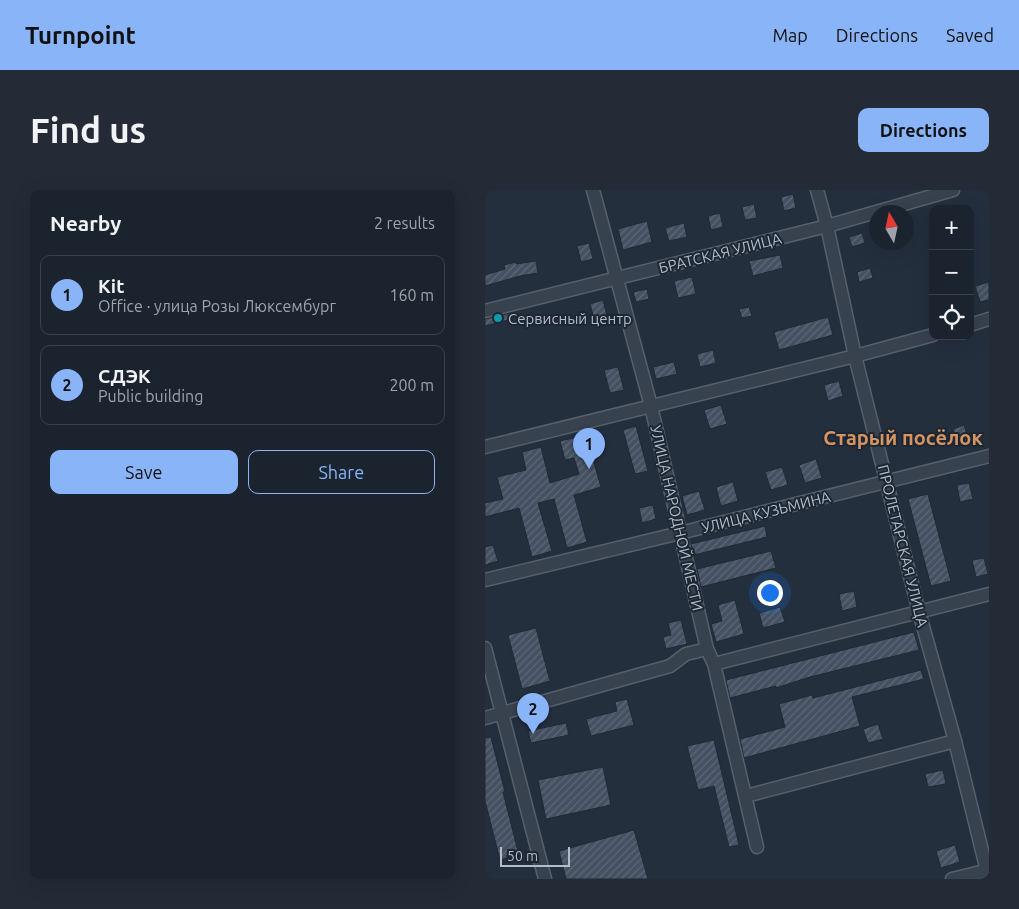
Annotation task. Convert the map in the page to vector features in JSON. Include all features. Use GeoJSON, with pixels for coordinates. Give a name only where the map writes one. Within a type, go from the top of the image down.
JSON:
{"type":"FeatureCollection","features":[{"type":"Feature","properties":{"kind":"street","name":"УЛИЦА НАРОДНОЙ МЕСТИ"},"geometry":{"type":"LineString","coordinates":[[593,190],[615,278],[651,406],[707,649],[714,664],[757,847]]}},
{"type":"Feature","properties":{"kind":"street","name":"ПРОЛЕТАРСКАЯ УЛИЦА"},"geometry":{"type":"LineString","coordinates":[[817,190],[827,226],[855,356],[919,612],[955,741],[988,871]]}},
{"type":"Feature","properties":{"kind":"street","name":"БРАТСКАЯ УЛИЦА"},"geometry":{"type":"LineString","coordinates":[[485,311],[827,226],[953,190]]}},
{"type":"Feature","properties":{"kind":"street"},"geometry":{"type":"LineString","coordinates":[[974,324],[989,320]]}},
{"type":"Feature","properties":{"kind":"street"},"geometry":{"type":"LineString","coordinates":[[485,447],[929,336]]}},
{"type":"Feature","properties":{"kind":"street","name":"УЛИЦА КУЗЬМИНА"},"geometry":{"type":"LineString","coordinates":[[485,580],[989,456]]}},
{"type":"Feature","properties":{"kind":"street"},"geometry":{"type":"LineString","coordinates":[[714,664],[989,594]]}},
{"type":"Feature","properties":{"kind":"street"},"geometry":{"type":"LineString","coordinates":[[485,648],[545,879]]}},
{"type":"Feature","properties":{"kind":"street"},"geometry":{"type":"LineString","coordinates":[[485,718],[670,666],[686,654],[707,649]]}},
{"type":"Feature","properties":{"kind":"street"},"geometry":{"type":"LineString","coordinates":[[746,796],[955,741]]}},
{"type":"Feature","properties":{"kind":"street"},"geometry":{"type":"LineString","coordinates":[[952,879],[988,871]]}},
{"type":"Feature","properties":{"kind":"building"},"geometry":{"type":"Polygon","coordinates":[[[793,194],[796,208],[784,211],[781,197],[793,194]]]}},
{"type":"Feature","properties":{"kind":"building"},"geometry":{"type":"Polygon","coordinates":[[[754,204],[757,218],[745,220],[742,207],[754,204]]]}},
{"type":"Feature","properties":{"kind":"building"},"geometry":{"type":"Polygon","coordinates":[[[720,213],[723,227],[711,230],[708,216],[720,213]]]}},
{"type":"Feature","properties":{"kind":"building"},"geometry":{"type":"Polygon","coordinates":[[[647,221],[652,242],[623,250],[618,229],[647,221]]]}},
{"type":"Feature","properties":{"kind":"building"},"geometry":{"type":"Polygon","coordinates":[[[684,223],[687,237],[669,241],[665,228],[684,223]]]}},
{"type":"Feature","properties":{"kind":"building"},"geometry":{"type":"Polygon","coordinates":[[[862,233],[865,243],[852,247],[849,237],[862,233]]]}},
{"type":"Feature","properties":{"kind":"building"},"geometry":{"type":"Polygon","coordinates":[[[589,243],[593,259],[581,262],[577,246],[589,243]]]}},
{"type":"Feature","properties":{"kind":"building"},"geometry":{"type":"Polygon","coordinates":[[[780,255],[783,268],[753,276],[749,261],[780,255]]]}},
{"type":"Feature","properties":{"kind":"building"},"geometry":{"type":"Polygon","coordinates":[[[536,261],[538,273],[485,286],[485,275],[505,269],[504,265],[536,261]]]}},
{"type":"Feature","properties":{"kind":"building"},"geometry":{"type":"Polygon","coordinates":[[[870,268],[873,278],[859,282],[857,272],[870,268]]]}},
{"type":"Feature","properties":{"kind":"building"},"geometry":{"type":"Polygon","coordinates":[[[692,277],[696,294],[678,298],[674,281],[692,277]]]}},
{"type":"Feature","properties":{"kind":"building"},"geometry":{"type":"Polygon","coordinates":[[[989,282],[989,300],[980,302],[975,286],[989,282]]]}},
{"type":"Feature","properties":{"kind":"building"},"geometry":{"type":"Polygon","coordinates":[[[647,289],[649,299],[636,302],[633,292],[647,289]]]}},
{"type":"Feature","properties":{"kind":"building"},"geometry":{"type":"Polygon","coordinates":[[[603,300],[607,316],[594,319],[590,304],[603,300]]]}},
{"type":"Feature","properties":{"kind":"building"},"geometry":{"type":"Polygon","coordinates":[[[749,307],[752,316],[742,318],[739,309],[749,307]]]}},
{"type":"Feature","properties":{"kind":"building","name":"Сервисный центр"},"geometry":{"type":"Polygon","coordinates":[[[510,313],[512,319],[485,326],[485,319],[510,313]]]}},
{"type":"Feature","properties":{"kind":"building"},"geometry":{"type":"Polygon","coordinates":[[[828,317],[833,335],[779,350],[774,332],[828,317]]]}},
{"type":"Feature","properties":{"kind":"building"},"geometry":{"type":"Polygon","coordinates":[[[713,350],[716,363],[700,367],[697,354],[713,350]]]}},
{"type":"Feature","properties":{"kind":"building"},"geometry":{"type":"Polygon","coordinates":[[[674,362],[677,374],[656,379],[653,367],[674,362]]]}},
{"type":"Feature","properties":{"kind":"building"},"geometry":{"type":"Polygon","coordinates":[[[618,367],[624,390],[610,393],[604,370],[618,367]]]}},
{"type":"Feature","properties":{"kind":"building"},"geometry":{"type":"Polygon","coordinates":[[[839,381],[843,396],[828,401],[824,385],[839,381]]]}},
{"type":"Feature","properties":{"kind":"building"},"geometry":{"type":"Polygon","coordinates":[[[721,405],[727,424],[710,429],[704,410],[721,405]]]}},
{"type":"Feature","properties":{"kind":"building"},"geometry":{"type":"Polygon","coordinates":[[[964,425],[969,441],[958,444],[953,429],[964,425]]]}},
{"type":"Feature","properties":{"kind":"building"},"geometry":{"type":"Polygon","coordinates":[[[636,426],[648,471],[635,474],[623,430],[636,426]]]}},
{"type":"Feature","properties":{"kind":"building"},"geometry":{"type":"Polygon","coordinates":[[[586,435],[601,487],[574,495],[587,542],[567,548],[554,499],[538,503],[552,551],[532,557],[519,508],[485,517],[485,503],[503,499],[497,477],[526,470],[522,452],[541,447],[550,483],[579,474],[574,458],[565,460],[560,441],[586,435]]]}},
{"type":"Feature","properties":{"kind":"building"},"geometry":{"type":"Polygon","coordinates":[[[816,459],[822,478],[805,483],[799,465],[816,459]]]}},
{"type":"Feature","properties":{"kind":"building"},"geometry":{"type":"Polygon","coordinates":[[[782,467],[788,485],[771,490],[765,472],[782,467]]]}},
{"type":"Feature","properties":{"kind":"building"},"geometry":{"type":"Polygon","coordinates":[[[733,482],[738,501],[721,506],[716,487],[733,482]]]}},
{"type":"Feature","properties":{"kind":"building"},"geometry":{"type":"Polygon","coordinates":[[[969,483],[973,499],[960,502],[957,485],[969,483]]]}},
{"type":"Feature","properties":{"kind":"building"},"geometry":{"type":"Polygon","coordinates":[[[699,491],[705,510],[687,515],[682,496],[699,491]]]}},
{"type":"Feature","properties":{"kind":"building"},"geometry":{"type":"Polygon","coordinates":[[[928,494],[951,581],[931,586],[908,499],[928,494]]]}},
{"type":"Feature","properties":{"kind":"building"},"geometry":{"type":"Polygon","coordinates":[[[653,505],[656,519],[642,523],[639,508],[653,505]]]}},
{"type":"Feature","properties":{"kind":"building"},"geometry":{"type":"Polygon","coordinates":[[[765,526],[767,537],[694,555],[691,544],[765,526]]]}},
{"type":"Feature","properties":{"kind":"building"},"geometry":{"type":"Polygon","coordinates":[[[493,545],[498,561],[485,565],[485,547],[493,545]]]}},
{"type":"Feature","properties":{"kind":"building"},"geometry":{"type":"Polygon","coordinates":[[[771,551],[776,568],[701,587],[697,569],[771,551]]]}},
{"type":"Feature","properties":{"kind":"building"},"geometry":{"type":"Polygon","coordinates":[[[984,558],[988,574],[976,577],[972,560],[984,558]]]}},
{"type":"Feature","properties":{"kind":"building"},"geometry":{"type":"Polygon","coordinates":[[[854,591],[857,607],[842,611],[839,594],[854,591]]]}},
{"type":"Feature","properties":{"kind":"building"},"geometry":{"type":"Polygon","coordinates":[[[735,600],[744,634],[716,642],[711,624],[722,621],[718,605],[735,600]]]}},
{"type":"Feature","properties":{"kind":"building"},"geometry":{"type":"Polygon","coordinates":[[[780,607],[785,622],[763,628],[759,613],[780,607]]]}},
{"type":"Feature","properties":{"kind":"building"},"geometry":{"type":"Polygon","coordinates":[[[681,620],[687,644],[666,649],[663,637],[671,635],[668,623],[681,620]]]}},
{"type":"Feature","properties":{"kind":"building"},"geometry":{"type":"Polygon","coordinates":[[[536,628],[550,681],[522,689],[508,635],[536,628]]]}},
{"type":"Feature","properties":{"kind":"building"},"geometry":{"type":"Polygon","coordinates":[[[914,632],[919,650],[810,677],[776,688],[776,686],[730,698],[726,680],[914,632]]]}},
{"type":"Feature","properties":{"kind":"building"},"geometry":{"type":"Polygon","coordinates":[[[921,670],[924,679],[852,697],[860,726],[744,758],[740,739],[785,727],[779,704],[812,695],[813,698],[921,670]]]}},
{"type":"Feature","properties":{"kind":"building"},"geometry":{"type":"Polygon","coordinates":[[[627,699],[634,725],[591,736],[586,719],[617,711],[615,702],[627,699]]]}},
{"type":"Feature","properties":{"kind":"building"},"geometry":{"type":"Polygon","coordinates":[[[566,723],[569,735],[531,743],[528,731],[566,723]]]}},
{"type":"Feature","properties":{"kind":"building"},"geometry":{"type":"Polygon","coordinates":[[[878,724],[883,739],[868,743],[863,729],[878,724]]]}},
{"type":"Feature","properties":{"kind":"building"},"geometry":{"type":"Polygon","coordinates":[[[491,737],[519,855],[500,860],[485,801],[485,738],[491,737]]]}},
{"type":"Feature","properties":{"kind":"building"},"geometry":{"type":"Polygon","coordinates":[[[714,740],[739,845],[729,847],[714,786],[698,790],[687,746],[714,740]]]}},
{"type":"Feature","properties":{"kind":"building"},"geometry":{"type":"Polygon","coordinates":[[[603,767],[611,805],[546,819],[538,780],[603,767]]]}},
{"type":"Feature","properties":{"kind":"building"},"geometry":{"type":"Polygon","coordinates":[[[943,770],[946,784],[928,787],[925,774],[943,770]]]}},
{"type":"Feature","properties":{"kind":"building"},"geometry":{"type":"Polygon","coordinates":[[[634,830],[648,879],[566,879],[559,851],[634,830]]]}},
{"type":"Feature","properties":{"kind":"building"},"geometry":{"type":"Polygon","coordinates":[[[955,845],[960,862],[941,868],[936,851],[955,845]]]}},
{"type":"Feature","properties":{"kind":"place","name":"Сервисный центр"},"geometry":{"type":"Point","coordinates":[498,318]}},
{"type":"Feature","properties":{"kind":"place","name":"Kit"},"geometry":{"type":"Point","coordinates":[589,469]}},
{"type":"Feature","properties":{"kind":"place","name":"СДЭК"},"geometry":{"type":"Point","coordinates":[533,734]}},
{"type":"Feature","properties":{"kind":"district","name":"Старый посёлок"},"geometry":{"type":"Point","coordinates":[903,437]}}]}
